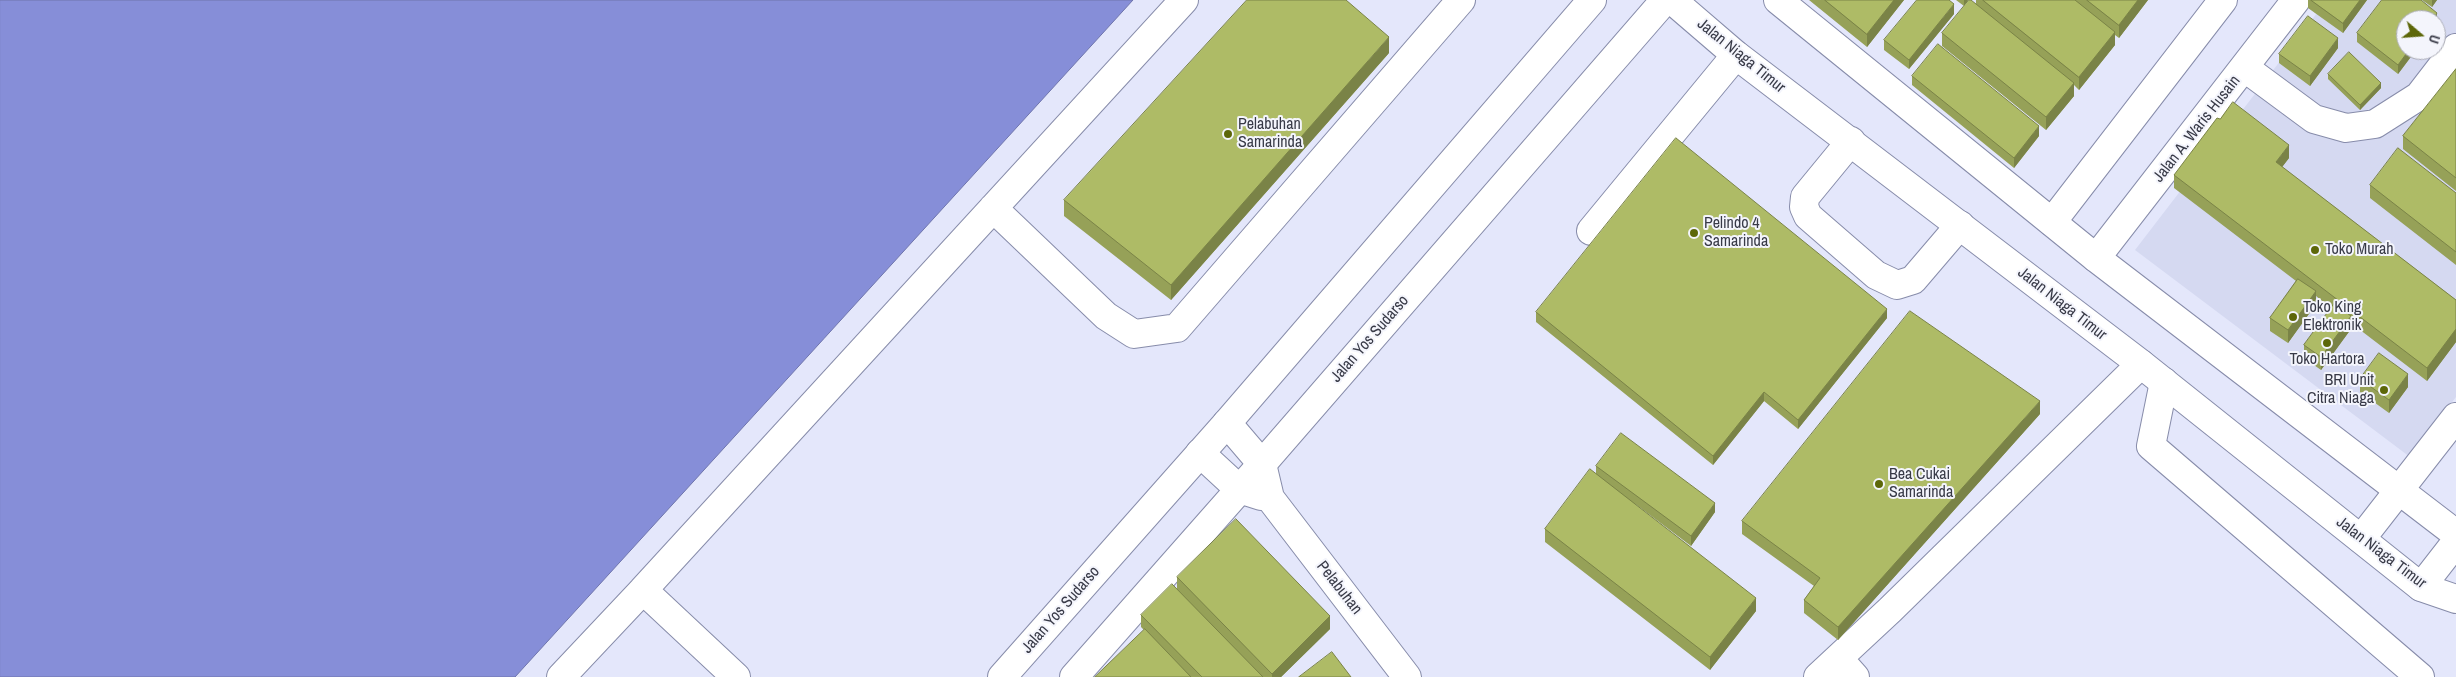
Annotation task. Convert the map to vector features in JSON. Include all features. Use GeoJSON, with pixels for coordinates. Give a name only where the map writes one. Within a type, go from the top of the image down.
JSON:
{"type":"FeatureCollection","features":[{"type":"Feature","properties":{"kind":"main road"},"geometry":{"type":"LineString","coordinates":[[561,677],[1184,0]]}},
{"type":"Feature","properties":{"kind":"main road"},"geometry":{"type":"LineString","coordinates":[[993,208],[1106,316],[1134,334],[1177,328],[1461,0]]}},
{"type":"Feature","properties":{"kind":"main road","name":"Jalan Yos Sudarso"},"geometry":{"type":"LineString","coordinates":[[1002,677],[1227,423],[1592,0]]}},
{"type":"Feature","properties":{"kind":"main road","name":"Jalan Yos Sudarso"},"geometry":{"type":"LineString","coordinates":[[1074,677],[1262,464],[1665,0]]}},
{"type":"Feature","properties":{"kind":"main road","name":"Jalan Niaga Timur"},"geometry":{"type":"LineString","coordinates":[[1672,0],[1736,54],[2141,364],[2421,587],[2456,599]]}},
{"type":"Feature","properties":{"kind":"main road"},"geometry":{"type":"LineString","coordinates":[[1778,0],[2096,258],[2456,534]]}},
{"type":"Feature","properties":{"kind":"main road"},"geometry":{"type":"LineString","coordinates":[[2052,222],[2223,0]]}},
{"type":"Feature","properties":{"kind":"main road","name":"Jalan A. Waris Husain"},"geometry":{"type":"LineString","coordinates":[[2096,258],[2296,0]]}},
{"type":"Feature","properties":{"kind":"main road"},"geometry":{"type":"LineString","coordinates":[[2245,68],[2314,119],[2346,128],[2375,124],[2419,96],[2456,48]]}},
{"type":"Feature","properties":{"kind":"main road"},"geometry":{"type":"LineString","coordinates":[[1591,231],[1736,54]]}},
{"type":"Feature","properties":{"kind":"main road"},"geometry":{"type":"LineString","coordinates":[[1851,141],[1805,197],[1804,207],[1808,216],[1876,275],[1897,285],[1913,280],[1960,224]]}},
{"type":"Feature","properties":{"kind":"main road"},"geometry":{"type":"LineString","coordinates":[[1818,677],[1847,668],[2141,364]]}},
{"type":"Feature","properties":{"kind":"main road"},"geometry":{"type":"LineString","coordinates":[[2164,382],[2150,446],[2420,677]]}},
{"type":"Feature","properties":{"kind":"main road"},"geometry":{"type":"LineString","coordinates":[[2361,539],[2456,418]]}},
{"type":"Feature","properties":{"kind":"main road","name":"Pelabuhan"},"geometry":{"type":"LineString","coordinates":[[1227,423],[1262,464],[1270,498],[1407,677]]}},
{"type":"Feature","properties":{"kind":"main road"},"geometry":{"type":"LineString","coordinates":[[1200,452],[1239,489],[1270,498]]}},
{"type":"Feature","properties":{"kind":"main road"},"geometry":{"type":"LineString","coordinates":[[2421,587],[2456,542]]}},
{"type":"Feature","properties":{"kind":"main road"},"geometry":{"type":"LineString","coordinates":[[643,590],[736,677]]}},
{"type":"Feature","properties":{"kind":"shaded area"},"geometry":{"type":"Polygon","coordinates":[[[2327,0],[2456,0],[2456,397],[2410,457],[2135,250],[2327,0]]]}},
{"type":"Feature","properties":{"kind":"water"},"geometry":{"type":"Polygon","coordinates":[[[0,0],[1133,0],[515,677],[0,677],[0,0]]]}},
{"type":"Feature","properties":{"kind":"building","name":"Pelabuhan Samarinda"},"geometry":{"type":"Polygon","coordinates":[[[1247,0],[1346,0],[1389,37],[1171,285],[1064,200],[1247,0]]]}},
{"type":"Feature","properties":{"kind":"building"},"geometry":{"type":"Polygon","coordinates":[[[1825,0],[1894,0],[1867,34],[1825,0]]]}},
{"type":"Feature","properties":{"kind":"building"},"geometry":{"type":"Polygon","coordinates":[[[1917,0],[1949,0],[1954,4],[1909,60],[1884,40],[1917,0]]]}},
{"type":"Feature","properties":{"kind":"building"},"geometry":{"type":"Polygon","coordinates":[[[1969,0],[2074,83],[2046,117],[1942,33],[1969,0]]]}},
{"type":"Feature","properties":{"kind":"building"},"geometry":{"type":"Polygon","coordinates":[[[1983,0],[2075,0],[2115,32],[2079,77],[1983,0]]]}},
{"type":"Feature","properties":{"kind":"building"},"geometry":{"type":"Polygon","coordinates":[[[2087,0],[2138,0],[2119,25],[2087,0]]]}},
{"type":"Feature","properties":{"kind":"building"},"geometry":{"type":"Polygon","coordinates":[[[2311,0],[2360,0],[2343,23],[2311,0]]]}},
{"type":"Feature","properties":{"kind":"building"},"geometry":{"type":"Polygon","coordinates":[[[2382,0],[2421,0],[2433,10],[2396,10],[2396,60],[2402,60],[2398,65],[2357,33],[2382,0]]]}},
{"type":"Feature","properties":{"kind":"building"},"geometry":{"type":"Polygon","coordinates":[[[2308,16],[2338,38],[2310,76],[2279,54],[2308,16]]]}},
{"type":"Feature","properties":{"kind":"building"},"geometry":{"type":"Polygon","coordinates":[[[1938,44],[2039,126],[2014,158],[1912,76],[1938,44]]]}},
{"type":"Feature","properties":{"kind":"building"},"geometry":{"type":"Polygon","coordinates":[[[2349,52],[2381,83],[2360,105],[2328,74],[2349,52]]]}},
{"type":"Feature","properties":{"kind":"building"},"geometry":{"type":"Polygon","coordinates":[[[2456,69],[2456,178],[2403,136],[2456,69]]]}},
{"type":"Feature","properties":{"kind":"building","name":"Toko Murah"},"geometry":{"type":"Polygon","coordinates":[[[2233,102],[2289,145],[2276,162],[2456,300],[2456,329],[2427,368],[2174,175],[2217,118],[2220,119],[2233,102]]]}},
{"type":"Feature","properties":{"kind":"building","name":"Pelindo 4 Samarinda"},"geometry":{"type":"Polygon","coordinates":[[[1676,138],[1887,309],[1798,420],[1764,392],[1713,456],[1536,312],[1676,138]]]}},
{"type":"Feature","properties":{"kind":"building"},"geometry":{"type":"Polygon","coordinates":[[[2398,148],[2456,193],[2456,252],[2370,185],[2398,148]]]}},
{"type":"Feature","properties":{"kind":"building"},"geometry":{"type":"Polygon","coordinates":[[[2298,279],[2316,291],[2288,330],[2270,318],[2298,279]]]}},
{"type":"Feature","properties":{"kind":"building"},"geometry":{"type":"Polygon","coordinates":[[[2334,304],[2351,316],[2321,357],[2304,345],[2334,304]]]}},
{"type":"Feature","properties":{"kind":"building","name":"Bea Cukai Samarinda"},"geometry":{"type":"Polygon","coordinates":[[[1910,311],[2040,401],[1838,627],[1804,600],[1820,578],[1742,521],[1910,311]]]}},
{"type":"Feature","properties":{"kind":"building"},"geometry":{"type":"Polygon","coordinates":[[[2379,353],[2408,374],[2389,400],[2360,379],[2379,353]]]}},
{"type":"Feature","properties":{"kind":"building"},"geometry":{"type":"Polygon","coordinates":[[[1621,433],[1715,503],[1691,536],[1596,466],[1621,433]]]}},
{"type":"Feature","properties":{"kind":"building"},"geometry":{"type":"Polygon","coordinates":[[[1590,469],[1756,598],[1710,657],[1545,529],[1590,469]]]}},
{"type":"Feature","properties":{"kind":"building"},"geometry":{"type":"Polygon","coordinates":[[[1236,519],[1330,616],[1272,674],[1177,577],[1236,519]]]}},
{"type":"Feature","properties":{"kind":"building"},"geometry":{"type":"Polygon","coordinates":[[[1172,584],[1263,677],[1202,677],[1141,615],[1172,584]]]}},
{"type":"Feature","properties":{"kind":"building"},"geometry":{"type":"Polygon","coordinates":[[[1145,629],[1191,677],[1095,677],[1145,629]]]}},
{"type":"Feature","properties":{"kind":"building"},"geometry":{"type":"Polygon","coordinates":[[[1332,652],[1351,677],[1299,677],[1332,652]]]}},
{"type":"Feature","properties":{"kind":"place","name":"Pelabuhan Samarinda"},"geometry":{"type":"Point","coordinates":[1228,134]}},
{"type":"Feature","properties":{"kind":"place","name":"Pelindo 4 Samarinda"},"geometry":{"type":"Point","coordinates":[1694,233]}},
{"type":"Feature","properties":{"kind":"place","name":"Toko Murah"},"geometry":{"type":"Point","coordinates":[2315,250]}},
{"type":"Feature","properties":{"kind":"place","name":"Toko King Elektronik"},"geometry":{"type":"Point","coordinates":[2293,317]}},
{"type":"Feature","properties":{"kind":"place","name":"Toko Hartora"},"geometry":{"type":"Point","coordinates":[2327,343]}},
{"type":"Feature","properties":{"kind":"place","name":"BRI Unit Citra Niaga"},"geometry":{"type":"Point","coordinates":[2384,390]}},
{"type":"Feature","properties":{"kind":"place","name":"Bea Cukai Samarinda"},"geometry":{"type":"Point","coordinates":[1879,484]}}]}
